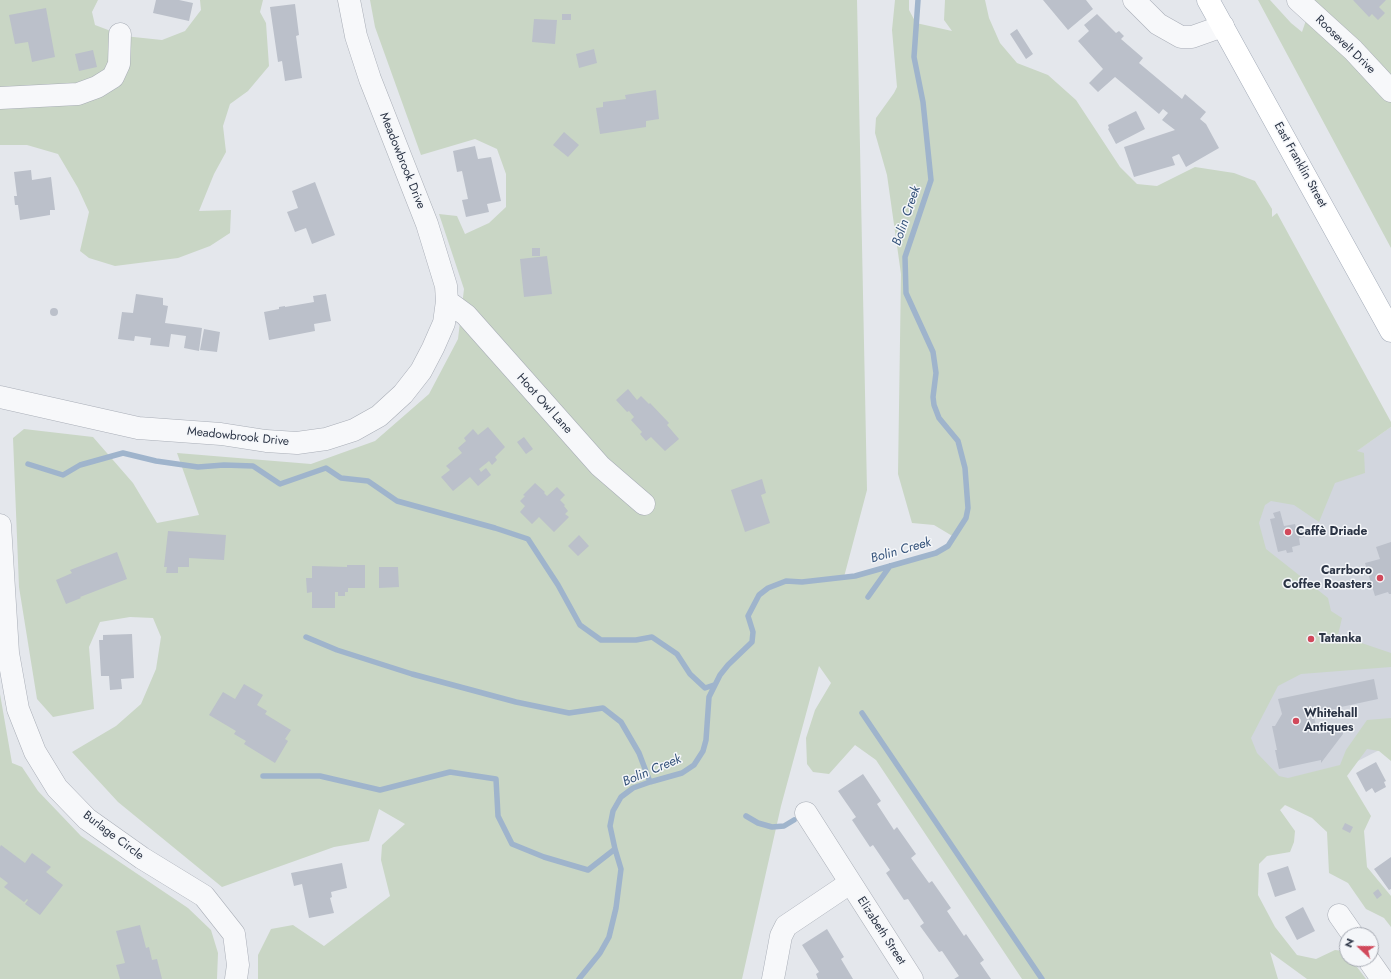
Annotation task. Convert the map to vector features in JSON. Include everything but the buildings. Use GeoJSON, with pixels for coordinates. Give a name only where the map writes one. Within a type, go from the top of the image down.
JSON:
{"type":"FeatureCollection","features":[{"type":"Feature","properties":{"kind":"main road","name":"East Franklin Street"},"geometry":{"type":"LineString","coordinates":[[1208,0],[1391,331]]}},
{"type":"Feature","properties":{"kind":"street","name":"Meadowbrook Drive"},"geometry":{"type":"LineString","coordinates":[[0,397],[138,428],[221,434],[266,441],[297,443],[326,439],[354,430],[379,416],[403,394],[421,371],[444,322],[447,301],[446,286],[427,224],[382,112],[360,50],[349,0]]}},
{"type":"Feature","properties":{"kind":"street"},"geometry":{"type":"LineString","coordinates":[[1134,0],[1158,24],[1181,37],[1192,37],[1223,26]]}},
{"type":"Feature","properties":{"kind":"street","name":"Roosevelt Drive"},"geometry":{"type":"LineString","coordinates":[[1298,0],[1353,50],[1391,90]]}},
{"type":"Feature","properties":{"kind":"street"},"geometry":{"type":"LineString","coordinates":[[0,98],[78,94],[97,87],[113,77],[119,64],[120,34]]}},
{"type":"Feature","properties":{"kind":"street","name":"Hoot Owl Lane"},"geometry":{"type":"LineString","coordinates":[[447,301],[466,315],[600,466],[644,504]]}},
{"type":"Feature","properties":{"kind":"street","name":"Burlage Circle"},"geometry":{"type":"LineString","coordinates":[[0,525],[8,653],[18,709],[35,752],[57,788],[87,819],[142,858],[204,896],[234,934],[238,965],[236,979]]}},
{"type":"Feature","properties":{"kind":"street","name":"Elizabeth Street"},"geometry":{"type":"LineString","coordinates":[[806,813],[912,979]]}},
{"type":"Feature","properties":{"kind":"street"},"geometry":{"type":"LineString","coordinates":[[773,979],[780,936],[786,926],[850,883]]}},
{"type":"Feature","properties":{"kind":"street"},"geometry":{"type":"LineString","coordinates":[[1339,915],[1347,927]]}},
{"type":"Feature","properties":{"kind":"street"},"geometry":{"type":"LineString","coordinates":[[1374,967],[1382,979]]}},
{"type":"Feature","properties":{"kind":"shaded area"},"geometry":{"type":"Polygon","coordinates":[[[1391,427],[1391,744],[1223,830],[1214,521],[1309,484],[1391,427]]]}},
{"type":"Feature","properties":{"kind":"green space"},"geometry":{"type":"Polygon","coordinates":[[[0,0],[98,0],[92,12],[95,25],[124,36],[162,40],[185,31],[201,10],[200,0],[263,0],[260,12],[266,23],[269,66],[248,91],[230,104],[223,126],[226,152],[214,174],[199,211],[231,210],[230,233],[210,246],[178,258],[115,266],[89,258],[80,251],[89,212],[78,188],[58,154],[27,145],[0,145],[0,0]]]}},
{"type":"Feature","properties":{"kind":"green space"},"geometry":{"type":"Polygon","coordinates":[[[370,0],[857,0],[867,490],[844,577],[855,576],[936,553],[948,546],[954,537],[934,525],[912,523],[898,474],[901,274],[887,175],[875,133],[876,118],[897,87],[892,30],[895,0],[909,0],[909,10],[916,23],[952,31],[944,20],[945,0],[985,0],[989,18],[1000,43],[1017,63],[1048,75],[1076,100],[1120,167],[1137,184],[1157,186],[1195,167],[1234,173],[1255,181],[1272,209],[1272,217],[1277,213],[1391,422],[1391,427],[1357,451],[1364,453],[1365,473],[1335,483],[1319,522],[1294,505],[1271,501],[1265,505],[1259,523],[1266,549],[1328,598],[1331,611],[1342,618],[1338,635],[1391,653],[1391,667],[1301,674],[1278,686],[1251,738],[1257,753],[1279,776],[1288,778],[1340,765],[1346,750],[1367,720],[1391,718],[1391,761],[1379,751],[1367,749],[1347,776],[1371,816],[1364,831],[1367,867],[1391,896],[1391,927],[1384,918],[1366,909],[1348,883],[1329,873],[1327,832],[1312,818],[1285,805],[1280,810],[1295,831],[1294,842],[1290,852],[1267,856],[1259,864],[1258,895],[1275,927],[1297,955],[1316,959],[1335,950],[1339,950],[1339,967],[1357,967],[1366,979],[1307,979],[1270,952],[1278,979],[1022,979],[876,760],[855,745],[829,774],[813,772],[807,764],[806,738],[815,710],[831,683],[819,666],[781,806],[742,979],[258,979],[258,955],[271,929],[293,925],[324,946],[390,896],[381,860],[382,845],[405,824],[379,809],[369,841],[334,847],[222,887],[118,802],[72,752],[116,726],[141,704],[156,669],[161,637],[153,618],[130,617],[100,622],[89,647],[94,709],[53,717],[37,699],[19,587],[13,438],[24,429],[93,437],[133,483],[157,523],[199,515],[177,453],[311,464],[375,441],[429,394],[458,339],[464,289],[439,214],[457,216],[465,234],[489,223],[506,207],[506,174],[497,149],[475,139],[421,155],[375,27],[370,0]]]}},
{"type":"Feature","properties":{"kind":"green space"},"geometry":{"type":"Polygon","coordinates":[[[1258,0],[1270,0],[1291,23],[1302,32],[1313,0],[1391,0],[1391,248],[1258,0]]]}},
{"type":"Feature","properties":{"kind":"green space"},"geometry":{"type":"Polygon","coordinates":[[[0,694],[12,763],[22,767],[38,791],[81,836],[188,908],[211,930],[218,953],[217,979],[0,979],[0,694]]]}},
{"type":"Feature","properties":{"kind":"waterway","name":"Bolin Creek"},"geometry":{"type":"LineString","coordinates":[[579,979],[600,953],[609,937],[616,908],[621,869],[610,826],[613,811],[621,797],[633,788],[682,773],[694,765],[703,751],[706,740],[709,697],[720,675],[728,665],[752,642],[753,632],[748,616],[759,595],[768,588],[786,581],[802,582],[855,576],[936,553],[948,546],[966,518],[968,508],[965,468],[958,441],[939,418],[934,405],[933,397],[936,373],[933,352],[906,293],[905,257],[931,180],[923,102],[914,57],[918,0]]}},
{"type":"Feature","properties":{"kind":"waterway"},"geometry":{"type":"LineString","coordinates":[[28,464],[63,475],[80,465],[123,453],[156,461],[198,467],[224,465],[253,466],[280,484],[326,468],[341,478],[368,481],[397,501],[495,528],[528,539],[558,585],[580,625],[601,640],[636,640],[652,637],[677,654],[690,674],[705,688],[714,685]]}},
{"type":"Feature","properties":{"kind":"waterway"},"geometry":{"type":"LineString","coordinates":[[868,597],[890,566]]}},
{"type":"Feature","properties":{"kind":"waterway"},"geometry":{"type":"LineString","coordinates":[[306,637],[337,650],[412,674],[516,702],[569,713],[603,708],[621,722],[639,753],[650,782]]}},
{"type":"Feature","properties":{"kind":"waterway"},"geometry":{"type":"LineString","coordinates":[[862,713],[1042,979]]}},
{"type":"Feature","properties":{"kind":"waterway"},"geometry":{"type":"LineString","coordinates":[[263,776],[320,776],[380,790],[450,772],[496,779],[498,816],[512,844],[544,857],[588,870],[615,849]]}},
{"type":"Feature","properties":{"kind":"waterway"},"geometry":{"type":"LineString","coordinates":[[746,816],[758,823],[772,827],[784,826],[794,820]]}},
{"type":"Feature","properties":{"kind":"place","name":"Caffè Driade"},"geometry":{"type":"Point","coordinates":[1288,532]}},
{"type":"Feature","properties":{"kind":"place","name":"Carrboro Coffee Roasters"},"geometry":{"type":"Point","coordinates":[1380,578]}},
{"type":"Feature","properties":{"kind":"place","name":"Tatanka"},"geometry":{"type":"Point","coordinates":[1311,639]}},
{"type":"Feature","properties":{"kind":"place","name":"Whitehall Antiques"},"geometry":{"type":"Point","coordinates":[1296,721]}}]}
